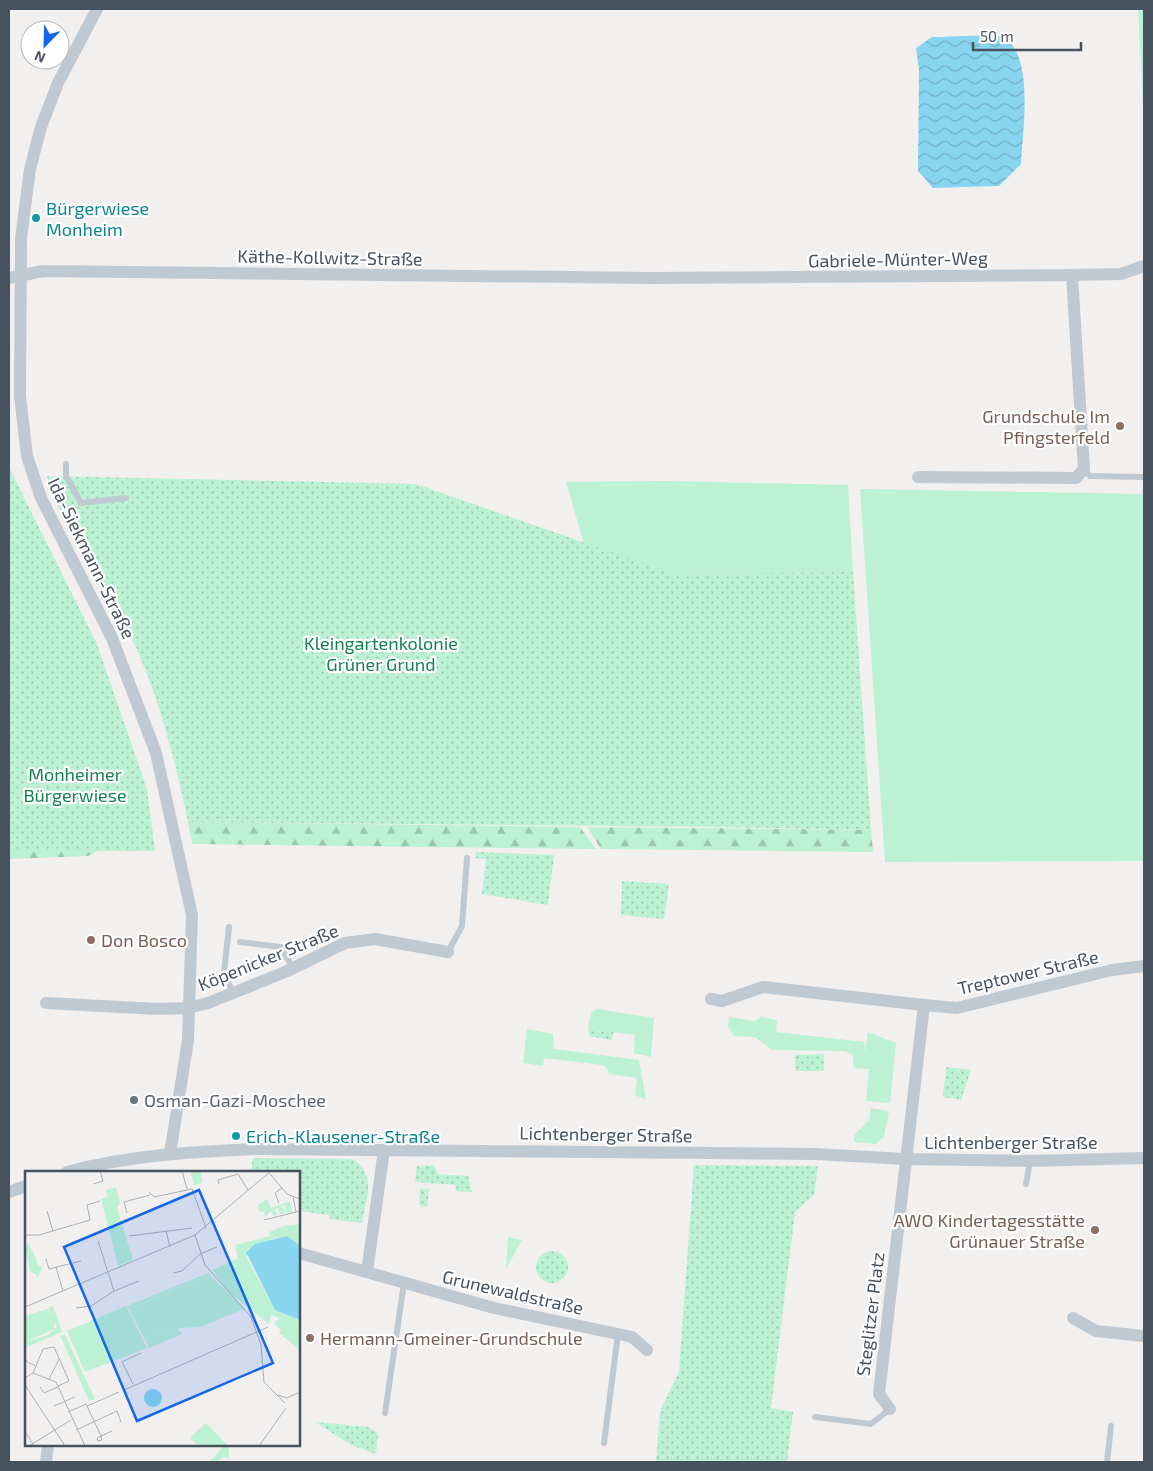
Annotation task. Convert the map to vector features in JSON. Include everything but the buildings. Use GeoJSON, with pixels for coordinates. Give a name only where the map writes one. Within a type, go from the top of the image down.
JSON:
{"type":"FeatureCollection","features":[{"type":"Feature","properties":{"kind":"street","name":"Ida-Siekmann-Straße"},"geometry":{"type":"LineString","coordinates":[[97,9],[58,83],[41,127],[30,168],[14,277],[20,396],[26,456],[40,498],[112,638],[156,754],[192,915],[188,1008]]}},
{"type":"Feature","properties":{"kind":"street","name":"Gabriele-Münter-Weg"},"geometry":{"type":"LineString","coordinates":[[651,278],[1121,274],[1144,266]]}},
{"type":"Feature","properties":{"kind":"street","name":"Käthe-Kollwitz-Straße"},"geometry":{"type":"LineString","coordinates":[[14,277],[43,271],[651,278]]}},
{"type":"Feature","properties":{"kind":"street"},"geometry":{"type":"LineString","coordinates":[[918,477],[1076,478],[1084,469],[1072,275]]}},
{"type":"Feature","properties":{"kind":"street","name":"Köpenicker Straße"},"geometry":{"type":"LineString","coordinates":[[170,1154],[188,1040],[188,1008],[233,993],[293,968],[345,943],[375,939],[448,952]]}},
{"type":"Feature","properties":{"kind":"street","name":"Treptower Straße"},"geometry":{"type":"LineString","coordinates":[[711,999],[722,1001],[763,987],[957,1008],[1112,970],[1144,966]]}},
{"type":"Feature","properties":{"kind":"street"},"geometry":{"type":"LineString","coordinates":[[46,1004],[157,1010],[188,1008]]}},
{"type":"Feature","properties":{"kind":"street"},"geometry":{"type":"LineString","coordinates":[[905,1159],[924,1005]]}},
{"type":"Feature","properties":{"kind":"street","name":"Lichtenberger Straße"},"geometry":{"type":"LineString","coordinates":[[79,1171],[110,1168],[170,1154],[256,1149],[815,1154],[905,1159],[1030,1161],[1144,1158]]}},
{"type":"Feature","properties":{"kind":"street"},"geometry":{"type":"LineString","coordinates":[[367,1272],[384,1150]]}},
{"type":"Feature","properties":{"kind":"street","name":"Steglitzer Platz"},"geometry":{"type":"LineString","coordinates":[[890,1409],[879,1394],[905,1159]]}},
{"type":"Feature","properties":{"kind":"street"},"geometry":{"type":"LineString","coordinates":[[9,1192],[25,1186]]}},
{"type":"Feature","properties":{"kind":"street","name":"Grunewaldstraße"},"geometry":{"type":"LineString","coordinates":[[300,1253],[494,1308],[632,1337],[648,1350]]}},
{"type":"Feature","properties":{"kind":"street"},"geometry":{"type":"LineString","coordinates":[[1073,1318],[1096,1331],[1144,1336]]}},
{"type":"Feature","properties":{"kind":"street"},"geometry":{"type":"LineString","coordinates":[[46,1462],[48,1446]]}},
{"type":"Feature","properties":{"kind":"lane"},"geometry":{"type":"LineString","coordinates":[[66,464],[66,476],[81,503],[126,498]]}},
{"type":"Feature","properties":{"kind":"lane"},"geometry":{"type":"LineString","coordinates":[[1084,469],[1090,476],[1144,478]]}},
{"type":"Feature","properties":{"kind":"lane"},"geometry":{"type":"LineString","coordinates":[[448,952],[462,926],[467,858]]}},
{"type":"Feature","properties":{"kind":"lane"},"geometry":{"type":"LineString","coordinates":[[230,927],[224,973],[233,993]]}},
{"type":"Feature","properties":{"kind":"lane"},"geometry":{"type":"LineString","coordinates":[[240,942],[281,947],[293,968]]}},
{"type":"Feature","properties":{"kind":"lane"},"geometry":{"type":"LineString","coordinates":[[1026,1184],[1030,1161]]}},
{"type":"Feature","properties":{"kind":"lane"},"geometry":{"type":"LineString","coordinates":[[385,1413],[404,1283]]}},
{"type":"Feature","properties":{"kind":"lane"},"geometry":{"type":"LineString","coordinates":[[604,1443],[618,1334]]}},
{"type":"Feature","properties":{"kind":"lane"},"geometry":{"type":"LineString","coordinates":[[815,1417],[872,1424],[890,1409]]}},
{"type":"Feature","properties":{"kind":"lane"},"geometry":{"type":"LineString","coordinates":[[1107,1462],[1112,1426]]}},
{"type":"Feature","properties":{"kind":"green space"},"geometry":{"type":"Polygon","coordinates":[[[1138,9],[1144,9],[1144,122],[1138,9]]]}},
{"type":"Feature","properties":{"kind":"green space","name":"Monheimer Bürgerwiese"},"geometry":{"type":"Polygon","coordinates":[[[9,467],[97,644],[147,789],[155,851],[9,851],[9,467]]]}},
{"type":"Feature","properties":{"kind":"green space","name":"Kleingartenkolonie Grüner Grund"},"geometry":{"type":"Polygon","coordinates":[[[47,476],[416,484],[674,574],[853,572],[871,830],[188,822],[163,720],[146,670],[124,623],[117,621],[53,497],[47,476]]]}},
{"type":"Feature","properties":{"kind":"green space"},"geometry":{"type":"Polygon","coordinates":[[[667,481],[848,485],[853,572],[674,574],[584,544],[566,482],[667,481]]]}},
{"type":"Feature","properties":{"kind":"green space"},"geometry":{"type":"Polygon","coordinates":[[[860,489],[1144,494],[1144,861],[885,862],[860,489]]]}},
{"type":"Feature","properties":{"kind":"green space"},"geometry":{"type":"Polygon","coordinates":[[[188,822],[580,827],[596,849],[192,844],[188,822]]]}},
{"type":"Feature","properties":{"kind":"green space"},"geometry":{"type":"Polygon","coordinates":[[[587,827],[871,830],[873,852],[601,849],[587,827]]]}},
{"type":"Feature","properties":{"kind":"green space"},"geometry":{"type":"Polygon","coordinates":[[[9,841],[97,845],[96,852],[88,856],[9,859],[9,841]]]}},
{"type":"Feature","properties":{"kind":"green space"},"geometry":{"type":"Polygon","coordinates":[[[476,852],[554,855],[548,905],[482,894],[486,859],[475,858],[476,852]]]}},
{"type":"Feature","properties":{"kind":"green space"},"geometry":{"type":"Polygon","coordinates":[[[622,881],[669,884],[664,919],[621,915],[622,881]]]}},
{"type":"Feature","properties":{"kind":"green space"},"geometry":{"type":"Polygon","coordinates":[[[597,1009],[654,1018],[651,1057],[634,1053],[635,1035],[588,1029],[591,1013],[597,1009]]]}},
{"type":"Feature","properties":{"kind":"green space"},"geometry":{"type":"Polygon","coordinates":[[[729,1017],[755,1021],[761,1017],[777,1020],[776,1032],[864,1042],[865,1052],[868,1032],[896,1043],[890,1103],[866,1101],[869,1069],[854,1068],[853,1055],[845,1051],[772,1050],[755,1037],[734,1036],[728,1026],[729,1017]]]}},
{"type":"Feature","properties":{"kind":"green space"},"geometry":{"type":"Polygon","coordinates":[[[527,1029],[553,1034],[554,1049],[639,1060],[646,1100],[635,1095],[637,1078],[609,1074],[607,1068],[602,1065],[544,1058],[543,1066],[523,1063],[527,1029]]]}},
{"type":"Feature","properties":{"kind":"green space"},"geometry":{"type":"Polygon","coordinates":[[[588,1029],[614,1032],[611,1040],[589,1036],[588,1029]]]}},
{"type":"Feature","properties":{"kind":"green space"},"geometry":{"type":"Polygon","coordinates":[[[824,1054],[824,1071],[795,1071],[795,1055],[824,1054]]]}},
{"type":"Feature","properties":{"kind":"green space"},"geometry":{"type":"Polygon","coordinates":[[[946,1067],[971,1070],[961,1100],[943,1097],[946,1067]]]}},
{"type":"Feature","properties":{"kind":"green space"},"geometry":{"type":"Polygon","coordinates":[[[871,1108],[889,1111],[884,1137],[876,1144],[854,1142],[855,1134],[869,1121],[871,1108]]]}},
{"type":"Feature","properties":{"kind":"green space"},"geometry":{"type":"Polygon","coordinates":[[[253,1158],[352,1159],[360,1165],[368,1179],[362,1223],[329,1219],[329,1215],[300,1211],[300,1171],[251,1171],[253,1158]]]}},
{"type":"Feature","properties":{"kind":"green space"},"geometry":{"type":"Polygon","coordinates":[[[433,1165],[438,1174],[468,1176],[472,1192],[456,1191],[455,1185],[415,1182],[417,1166],[433,1165]]]}},
{"type":"Feature","properties":{"kind":"green space"},"geometry":{"type":"Polygon","coordinates":[[[694,1165],[818,1166],[814,1195],[795,1212],[771,1408],[793,1412],[787,1462],[656,1462],[660,1411],[679,1372],[694,1165]]]}},
{"type":"Feature","properties":{"kind":"green space"},"geometry":{"type":"Polygon","coordinates":[[[420,1188],[429,1189],[427,1207],[419,1205],[420,1188]]]}},
{"type":"Feature","properties":{"kind":"green space"},"geometry":{"type":"Polygon","coordinates":[[[508,1237],[522,1240],[506,1269],[508,1237]]]}},
{"type":"Feature","properties":{"kind":"green space"},"geometry":{"type":"Polygon","coordinates":[[[552,1251],[558,1252],[563,1256],[567,1261],[567,1273],[563,1278],[558,1282],[552,1283],[546,1282],[541,1278],[537,1273],[536,1267],[537,1261],[541,1256],[546,1252],[552,1251]]]}},
{"type":"Feature","properties":{"kind":"green space"},"geometry":{"type":"Polygon","coordinates":[[[315,1422],[368,1427],[378,1433],[376,1454],[351,1445],[315,1422]]]}},
{"type":"Feature","properties":{"kind":"green space"},"geometry":{"type":"Polygon","coordinates":[[[224,1446],[229,1446],[229,1458],[223,1457],[217,1462],[209,1462],[224,1446]]]}},
{"type":"Feature","properties":{"kind":"water"},"geometry":{"type":"Polygon","coordinates":[[[932,37],[1001,37],[1012,45],[1019,58],[1023,75],[1024,94],[1021,164],[999,186],[933,188],[918,171],[919,70],[916,48],[932,37]]]}},
{"type":"Feature","properties":{"kind":"place","name":"Bürgerwiese Monheim"},"geometry":{"type":"Point","coordinates":[36,218]}},
{"type":"Feature","properties":{"kind":"place","name":"Grundschule Im Pfingsterfeld"},"geometry":{"type":"Point","coordinates":[1120,426]}},
{"type":"Feature","properties":{"kind":"place","name":"Don Bosco"},"geometry":{"type":"Point","coordinates":[91,940]}},
{"type":"Feature","properties":{"kind":"place","name":"Osman-Gazi-Moschee"},"geometry":{"type":"Point","coordinates":[134,1100]}},
{"type":"Feature","properties":{"kind":"place","name":"Erich-Klausener-Straße"},"geometry":{"type":"Point","coordinates":[236,1136]}},
{"type":"Feature","properties":{"kind":"place","name":"AWO Kindertagesstätte Grünauer Straße"},"geometry":{"type":"Point","coordinates":[1095,1230]}},
{"type":"Feature","properties":{"kind":"place","name":"Hermann-Gmeiner-Grundschule"},"geometry":{"type":"Point","coordinates":[310,1338]}}]}
